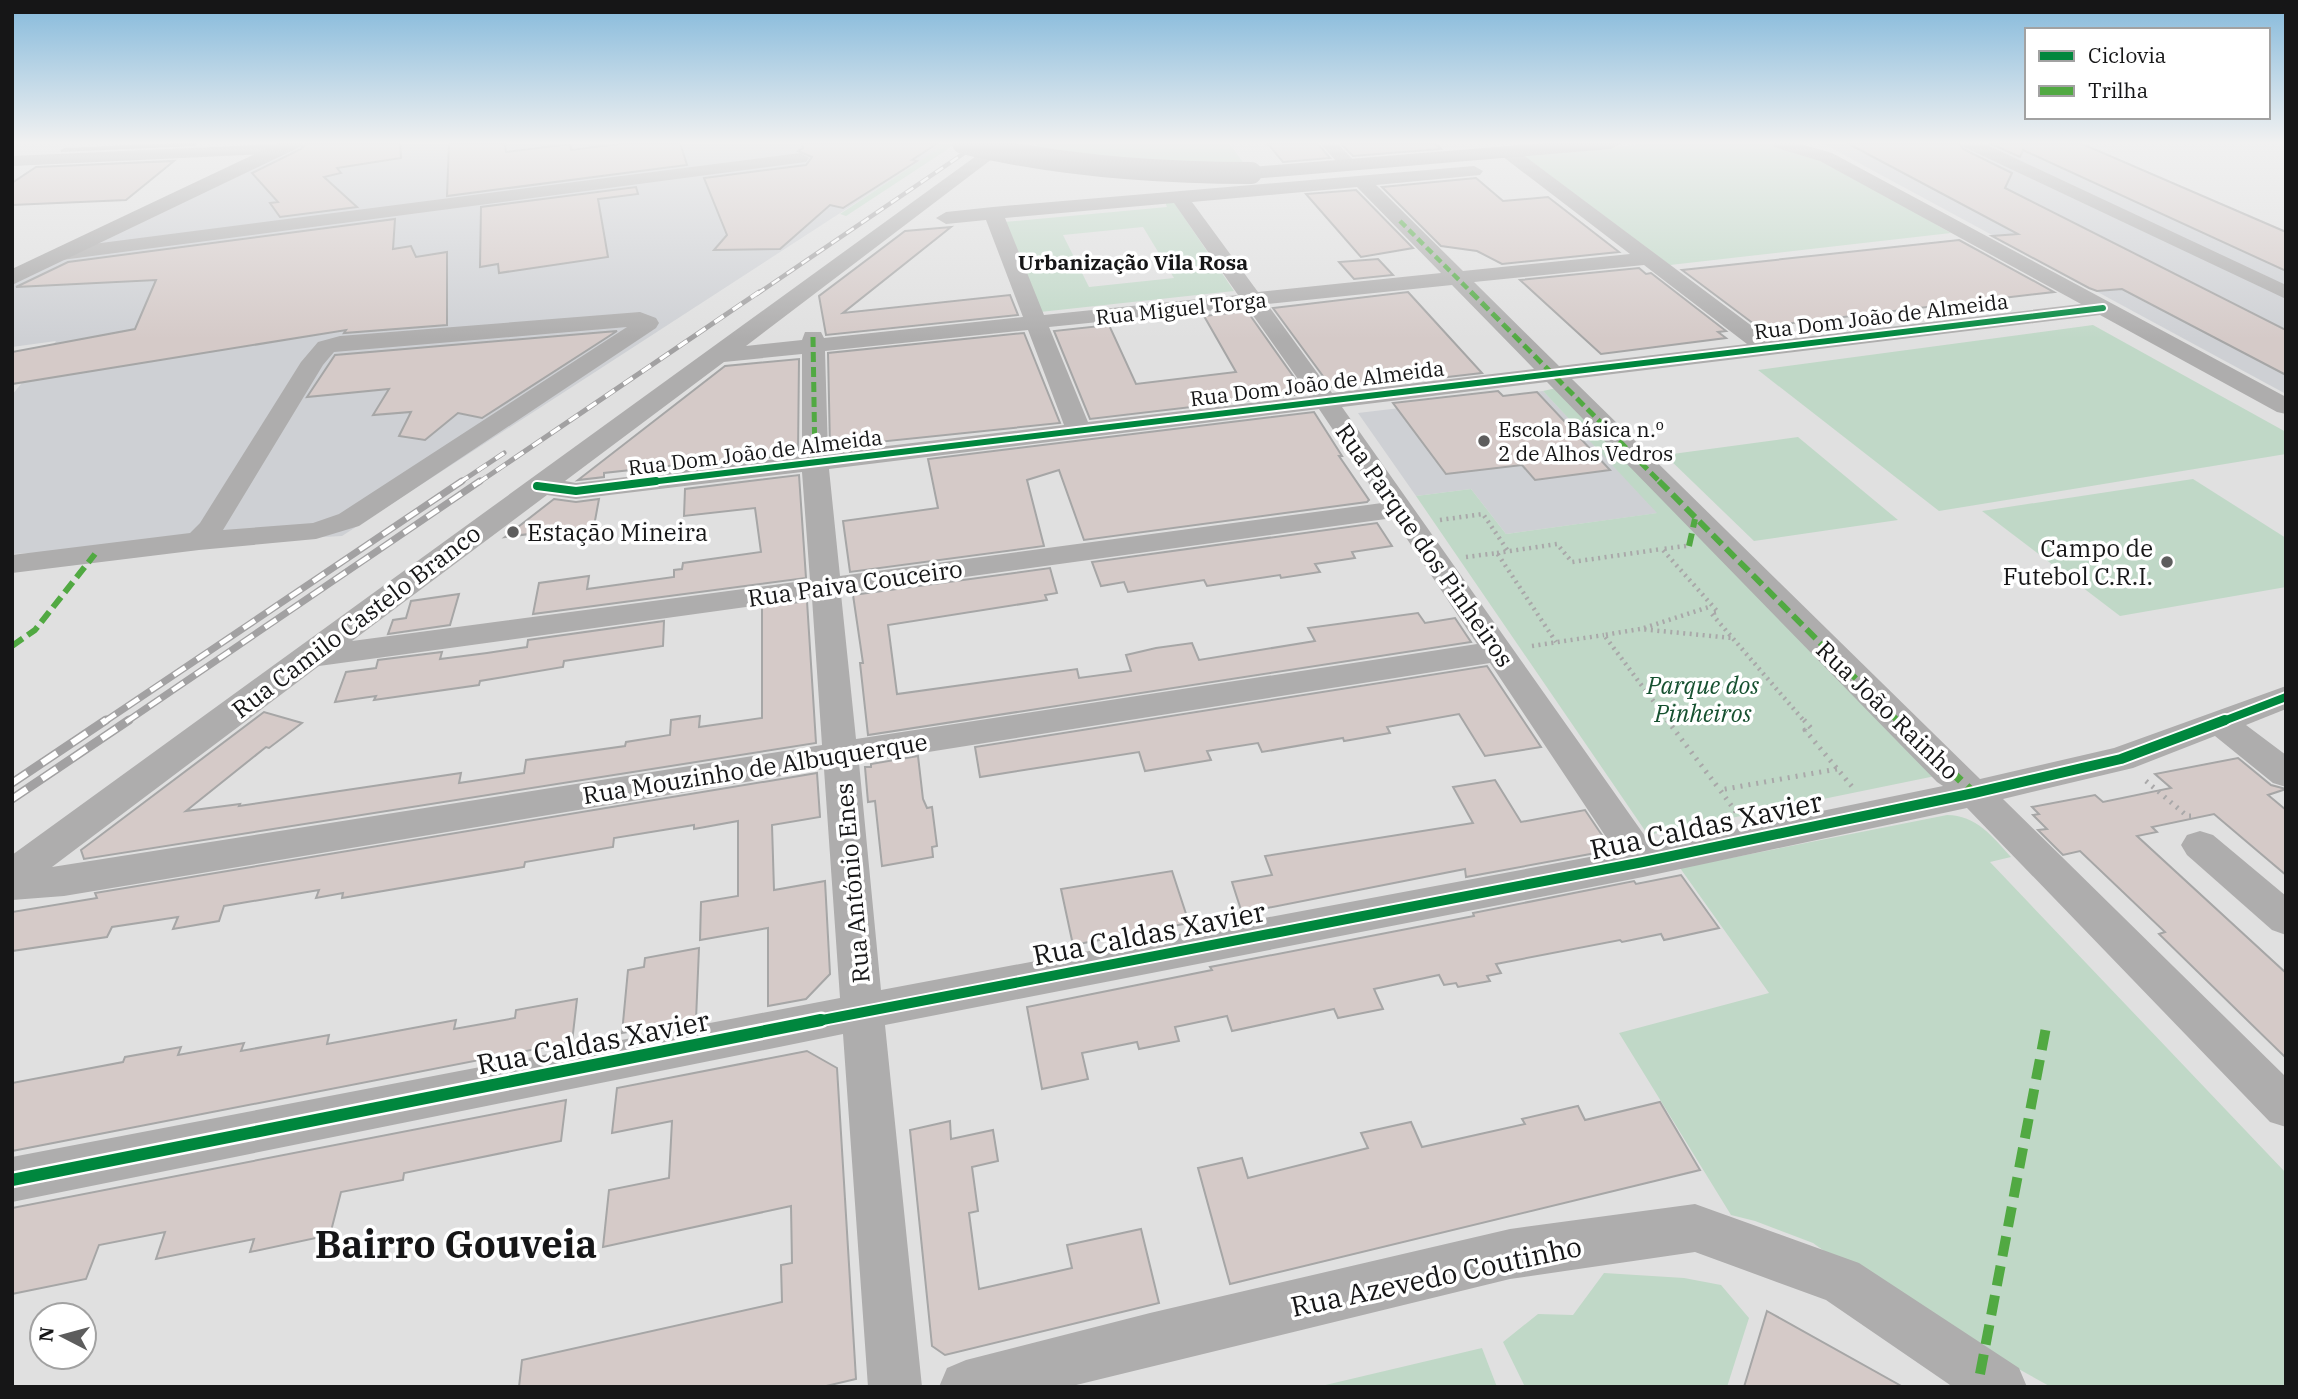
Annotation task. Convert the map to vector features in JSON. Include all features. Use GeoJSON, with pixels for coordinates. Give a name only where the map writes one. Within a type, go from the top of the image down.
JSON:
{"type":"FeatureCollection","features":[{"type":"Feature","properties":{"kind":"main road"},"geometry":{"type":"LineString","coordinates":[[12,278],[157,208]]}},
{"type":"Feature","properties":{"kind":"street"},"geometry":{"type":"LineString","coordinates":[[62,254],[413,208]]}},
{"type":"Feature","properties":{"kind":"street","name":"Rua Camilo Castelo Branco"},"geometry":{"type":"LineString","coordinates":[[12,876],[916,208]]}},
{"type":"Feature","properties":{"kind":"street"},"geometry":{"type":"LineString","coordinates":[[946,218],[1048,208]]}},
{"type":"Feature","properties":{"kind":"street","name":"Rua Parque dos Pinheiros"},"geometry":{"type":"LineString","coordinates":[[1187,208],[1437,560],[1643,862]]}},
{"type":"Feature","properties":{"kind":"street","name":"Rua João Rainho"},"geometry":{"type":"LineString","coordinates":[[1388,208],[1723,547],[1950,773],[1974,793],[2286,1107]]}},
{"type":"Feature","properties":{"kind":"street"},"geometry":{"type":"LineString","coordinates":[[1582,208],[1766,348]]}},
{"type":"Feature","properties":{"kind":"street"},"geometry":{"type":"LineString","coordinates":[[1920,208],[2286,407]]}},
{"type":"Feature","properties":{"kind":"street"},"geometry":{"type":"LineString","coordinates":[[2108,208],[2286,293]]}},
{"type":"Feature","properties":{"kind":"street"},"geometry":{"type":"LineString","coordinates":[[993,213],[1078,429]]}},
{"type":"Feature","properties":{"kind":"street","name":"Rua Miguel Torga"},"geometry":{"type":"LineString","coordinates":[[714,356],[812,342],[1036,324],[1648,258]]}},
{"type":"Feature","properties":{"kind":"street","name":"Rua Dom João de Almeida"},"geometry":{"type":"LineString","coordinates":[[537,486],[576,491],[815,464],[1078,429],[2103,308]]}},
{"type":"Feature","properties":{"kind":"street"},"geometry":{"type":"LineString","coordinates":[[12,564],[199,541],[316,531],[349,520],[648,323],[640,319],[340,343],[326,347],[313,362],[211,528],[199,541]]}},
{"type":"Feature","properties":{"kind":"street","name":"Rua António Enes"},"geometry":{"type":"LineString","coordinates":[[812,342],[815,464],[895,1387]]}},
{"type":"Feature","properties":{"kind":"street","name":"Rua Paiva Couceiro"},"geometry":{"type":"LineString","coordinates":[[308,658],[826,587],[1406,516]]}},
{"type":"Feature","properties":{"kind":"street","name":"Rua Mouzinho de Albuquerque"},"geometry":{"type":"LineString","coordinates":[[12,885],[64,881],[841,754],[1498,651]]}},
{"type":"Feature","properties":{"kind":"street","name":"Rua Caldas Xavier"},"geometry":{"type":"LineString","coordinates":[[12,1180],[1643,862],[1974,793],[2112,761],[2286,697]]}},
{"type":"Feature","properties":{"kind":"street"},"geometry":{"type":"LineString","coordinates":[[2218,720],[2286,774]]}},
{"type":"Feature","properties":{"kind":"street"},"geometry":{"type":"LineString","coordinates":[[2200,845],[2286,919]]}},
{"type":"Feature","properties":{"kind":"street","name":"Rua Azevedo Coutinho"},"geometry":{"type":"LineString","coordinates":[[966,1387],[1150,1339],[1510,1254],[1695,1228],[1841,1281],[1986,1383]]}},
{"type":"Feature","properties":{"kind":"path"},"geometry":{"type":"LineString","coordinates":[[1406,516],[1483,514],[1508,551]]}},
{"type":"Feature","properties":{"kind":"path"},"geometry":{"type":"LineString","coordinates":[[1437,560],[1557,544],[1572,562],[1689,545],[1723,547]]}},
{"type":"Feature","properties":{"kind":"path"},"geometry":{"type":"LineString","coordinates":[[1662,549],[1718,612],[1711,613],[1811,728],[1805,730],[1875,813]]}},
{"type":"Feature","properties":{"kind":"path"},"geometry":{"type":"LineString","coordinates":[[1497,553],[1556,642]]}},
{"type":"Feature","properties":{"kind":"path"},"geometry":{"type":"LineString","coordinates":[[1498,651],[1640,629],[1713,606]]}},
{"type":"Feature","properties":{"kind":"path"},"geometry":{"type":"LineString","coordinates":[[1640,629],[1732,638]]}},
{"type":"Feature","properties":{"kind":"path"},"geometry":{"type":"LineString","coordinates":[[1604,635],[1756,838]]}},
{"type":"Feature","properties":{"kind":"path"},"geometry":{"type":"LineString","coordinates":[[1720,790],[1836,769]]}},
{"type":"Feature","properties":{"kind":"shaded area"},"geometry":{"type":"Polygon","coordinates":[[[166,208],[847,208],[342,536],[12,554],[12,395],[56,341],[12,347],[12,283],[166,208]]]}},
{"type":"Feature","properties":{"kind":"shaded area"},"geometry":{"type":"Polygon","coordinates":[[[1943,208],[2231,208],[2286,232],[2286,394],[1943,208]]]}},
{"type":"Feature","properties":{"kind":"shaded area","name":"Escola Básica n.º 2 de Alhos Vedros"},"geometry":{"type":"Polygon","coordinates":[[[1543,391],[1658,513],[1506,534],[1471,489],[1416,496],[1358,413],[1543,391]]]}},
{"type":"Feature","properties":{"kind":"green space"},"geometry":{"type":"Polygon","coordinates":[[[849,208],[858,208],[846,216],[840,214],[849,208]]]}},
{"type":"Feature","properties":{"kind":"green space"},"geometry":{"type":"Polygon","coordinates":[[[1178,208],[1234,291],[1040,312],[1004,222],[1178,208]],[[1143,227],[1063,235],[1089,287],[1174,278],[1143,227]]]}},
{"type":"Feature","properties":{"kind":"green space"},"geometry":{"type":"Polygon","coordinates":[[[1594,208],[1909,208],[1951,233],[1670,265],[1594,208]]]}},
{"type":"Feature","properties":{"kind":"green space"},"geometry":{"type":"Polygon","coordinates":[[[2093,325],[2286,432],[2286,454],[1939,511],[1758,370],[2093,325]]]}},
{"type":"Feature","properties":{"kind":"green space","name":"Parque dos Pinheiros"},"geometry":{"type":"Polygon","coordinates":[[[1565,386],[1950,773],[1648,835],[1416,496],[1471,489],[1506,534],[1657,513],[1543,391],[1565,386]]]}},
{"type":"Feature","properties":{"kind":"green space"},"geometry":{"type":"Polygon","coordinates":[[[1798,437],[1898,520],[1754,541],[1665,455],[1798,437]]]}},
{"type":"Feature","properties":{"kind":"green space","name":"Campo de Futebol C.R.I."},"geometry":{"type":"Polygon","coordinates":[[[2193,479],[2286,538],[2286,587],[2120,616],[1982,511],[2193,479]]]}},
{"type":"Feature","properties":{"kind":"green space"},"geometry":{"type":"Polygon","coordinates":[[[1947,815],[1975,823],[1997,842],[2011,857],[1990,862],[2286,1173],[2286,1387],[2051,1387],[1934,1322],[1858,1275],[1813,1243],[1731,1215],[1619,1033],[1769,993],[1680,868],[1947,815]]]}},
{"type":"Feature","properties":{"kind":"green space"},"geometry":{"type":"Polygon","coordinates":[[[1604,1273],[1684,1278],[1721,1285],[1749,1318],[1727,1387],[1525,1387],[1503,1342],[1538,1314],[1573,1315],[1604,1273]]]}},
{"type":"Feature","properties":{"kind":"green space"},"geometry":{"type":"Polygon","coordinates":[[[1482,1348],[1497,1387],[1317,1387],[1482,1348]]]}},
{"type":"Feature","properties":{"kind":"building"},"geometry":{"type":"Polygon","coordinates":[[[274,208],[347,208],[280,217],[274,208]]]}},
{"type":"Feature","properties":{"kind":"building"},"geometry":{"type":"Polygon","coordinates":[[[481,208],[600,208],[608,257],[499,273],[498,264],[480,267],[481,208]]]}},
{"type":"Feature","properties":{"kind":"building"},"geometry":{"type":"Polygon","coordinates":[[[716,208],[826,208],[780,249],[714,250],[727,235],[716,208]]]}},
{"type":"Feature","properties":{"kind":"building"},"geometry":{"type":"Polygon","coordinates":[[[1318,208],[1374,208],[1413,248],[1361,257],[1318,208]]]}},
{"type":"Feature","properties":{"kind":"building"},"geometry":{"type":"Polygon","coordinates":[[[1403,208],[1563,208],[1619,252],[1502,264],[1477,251],[1441,246],[1403,208]]]}},
{"type":"Feature","properties":{"kind":"building"},"geometry":{"type":"Polygon","coordinates":[[[1970,208],[2045,208],[2286,330],[2286,375],[2122,289],[2097,291],[2089,288],[1992,236],[2018,234],[1970,208]]]}},
{"type":"Feature","properties":{"kind":"building"},"geometry":{"type":"Polygon","coordinates":[[[2150,208],[2231,208],[2286,232],[2286,271],[2150,208]]]}},
{"type":"Feature","properties":{"kind":"building"},"geometry":{"type":"Polygon","coordinates":[[[395,219],[393,249],[411,246],[416,257],[447,252],[447,325],[344,333],[346,330],[12,384],[12,352],[135,329],[156,280],[16,287],[68,262],[395,219]]]}},
{"type":"Feature","properties":{"kind":"building"},"geometry":{"type":"Polygon","coordinates":[[[951,227],[843,313],[1010,295],[1018,315],[826,335],[819,296],[905,231],[951,227]]]}},
{"type":"Feature","properties":{"kind":"building"},"geometry":{"type":"Polygon","coordinates":[[[1959,240],[2054,292],[1758,327],[1682,270],[1959,240]]]}},
{"type":"Feature","properties":{"kind":"building"},"geometry":{"type":"Polygon","coordinates":[[[1378,259],[1393,275],[1354,279],[1339,262],[1378,259]]]}},
{"type":"Feature","properties":{"kind":"building"},"geometry":{"type":"Polygon","coordinates":[[[1639,268],[1646,274],[1651,273],[1726,331],[1718,332],[1726,338],[1601,354],[1520,280],[1639,268]]]}},
{"type":"Feature","properties":{"kind":"building"},"geometry":{"type":"Polygon","coordinates":[[[1408,292],[1482,373],[1379,385],[1377,381],[1331,387],[1273,308],[1408,292]]]}},
{"type":"Feature","properties":{"kind":"building"},"geometry":{"type":"Polygon","coordinates":[[[1247,311],[1303,390],[1300,391],[1302,394],[1090,419],[1054,331],[1109,325],[1136,384],[1236,372],[1204,316],[1247,311]]]}},
{"type":"Feature","properties":{"kind":"building"},"geometry":{"type":"Polygon","coordinates":[[[617,331],[482,418],[458,413],[425,440],[399,436],[411,412],[373,415],[389,389],[307,397],[335,355],[617,331]]]}},
{"type":"Feature","properties":{"kind":"building"},"geometry":{"type":"Polygon","coordinates":[[[1024,333],[1060,423],[830,447],[828,353],[1024,333]]]}},
{"type":"Feature","properties":{"kind":"building"},"geometry":{"type":"Polygon","coordinates":[[[799,359],[798,454],[604,473],[604,477],[578,480],[725,366],[799,359]]]}},
{"type":"Feature","properties":{"kind":"building"},"geometry":{"type":"Polygon","coordinates":[[[1498,391],[1503,396],[1537,392],[1610,470],[1535,480],[1522,465],[1446,474],[1393,403],[1498,391]]]}},
{"type":"Feature","properties":{"kind":"building"},"geometry":{"type":"Polygon","coordinates":[[[1314,412],[1342,456],[1339,456],[1369,500],[1367,502],[1084,540],[1059,470],[1027,480],[1044,546],[850,572],[843,521],[938,508],[928,459],[1314,412]]]}},
{"type":"Feature","properties":{"kind":"building"},"geometry":{"type":"Polygon","coordinates":[[[799,475],[806,578],[533,614],[539,583],[589,576],[587,589],[674,577],[674,570],[682,569],[683,563],[761,552],[755,508],[684,516],[685,489],[799,475]]]}},
{"type":"Feature","properties":{"kind":"building"},"geometry":{"type":"Polygon","coordinates":[[[554,499],[576,502],[599,499],[594,526],[505,537],[554,499]]]}},
{"type":"Feature","properties":{"kind":"building"},"geometry":{"type":"Polygon","coordinates":[[[1377,523],[1392,546],[1352,552],[1355,558],[1315,564],[1320,572],[1281,578],[1280,575],[1207,586],[1204,580],[1128,592],[1124,582],[1101,586],[1092,562],[1377,523]]]}},
{"type":"Feature","properties":{"kind":"building"},"geometry":{"type":"Polygon","coordinates":[[[1050,568],[1057,593],[1045,595],[1047,600],[888,625],[897,694],[1077,669],[1079,678],[1131,671],[1126,655],[1156,648],[1192,643],[1199,660],[1315,641],[1308,628],[1418,613],[1425,623],[1455,618],[1471,642],[868,735],[860,663],[863,663],[853,595],[1050,568]]]}},
{"type":"Feature","properties":{"kind":"building"},"geometry":{"type":"Polygon","coordinates":[[[459,594],[450,625],[388,634],[393,620],[406,618],[411,601],[459,594]]]}},
{"type":"Feature","properties":{"kind":"building"},"geometry":{"type":"Polygon","coordinates":[[[807,601],[816,743],[84,859],[81,850],[264,712],[302,723],[269,748],[266,747],[186,811],[240,804],[239,806],[461,773],[459,783],[524,773],[526,760],[625,746],[626,742],[670,735],[671,720],[700,716],[699,727],[762,718],[762,607],[807,601]]]}},
{"type":"Feature","properties":{"kind":"building"},"geometry":{"type":"Polygon","coordinates":[[[664,621],[663,646],[564,661],[563,667],[480,681],[479,685],[374,700],[376,696],[335,702],[346,672],[376,668],[378,660],[442,652],[440,659],[487,653],[527,647],[528,640],[664,621]]]}},
{"type":"Feature","properties":{"kind":"building"},"geometry":{"type":"Polygon","coordinates":[[[1487,666],[1541,747],[1485,756],[1459,714],[1387,727],[1390,733],[1344,741],[1343,738],[1262,752],[1258,743],[1207,751],[1211,760],[1145,771],[1139,752],[980,777],[975,747],[1487,666]]]}},
{"type":"Feature","properties":{"kind":"building"},"geometry":{"type":"Polygon","coordinates":[[[918,756],[923,799],[927,808],[932,807],[937,846],[932,847],[933,857],[882,866],[875,801],[868,802],[865,767],[918,756]]]}},
{"type":"Feature","properties":{"kind":"building"},"geometry":{"type":"Polygon","coordinates":[[[2238,758],[2271,785],[2286,789],[2268,795],[2286,810],[2286,875],[2214,814],[2152,827],[2157,832],[2137,836],[2286,973],[2286,1058],[2159,934],[2165,932],[2080,851],[2063,855],[2038,830],[2047,829],[2033,815],[2039,814],[2032,807],[2095,795],[2103,802],[2171,788],[2155,774],[2238,758]]]}},
{"type":"Feature","properties":{"kind":"building"},"geometry":{"type":"Polygon","coordinates":[[[817,773],[820,817],[772,825],[774,890],[825,881],[830,974],[806,999],[768,1006],[768,928],[700,940],[701,902],[738,896],[738,821],[614,838],[613,847],[525,862],[524,867],[342,898],[343,893],[316,898],[319,890],[224,906],[219,921],[173,929],[178,917],[112,927],[107,937],[12,951],[12,912],[97,898],[95,893],[817,773]]]}},
{"type":"Feature","properties":{"kind":"building"},"geometry":{"type":"Polygon","coordinates":[[[1495,780],[1521,822],[1585,810],[1612,850],[1466,877],[1465,869],[1242,913],[1232,882],[1272,875],[1265,856],[1473,823],[1453,787],[1495,780]]]}},
{"type":"Feature","properties":{"kind":"building"},"geometry":{"type":"Polygon","coordinates":[[[1172,871],[1189,923],[1073,945],[1061,889],[1172,871]]]}},
{"type":"Feature","properties":{"kind":"building"},"geometry":{"type":"Polygon","coordinates":[[[1681,875],[1719,928],[1664,940],[1661,934],[1622,942],[1620,940],[1496,964],[1501,973],[1487,976],[1490,981],[1458,987],[1456,983],[1444,985],[1439,975],[1374,989],[1383,1009],[1338,1018],[1334,1009],[1232,1031],[1227,1016],[1175,1027],[1179,1041],[1139,1049],[1137,1042],[1082,1053],[1088,1079],[1042,1089],[1027,1007],[1212,970],[1210,967],[1474,916],[1473,913],[1634,881],[1636,884],[1681,875]]]}},
{"type":"Feature","properties":{"kind":"building"},"geometry":{"type":"Polygon","coordinates":[[[699,948],[696,1020],[622,1033],[628,970],[644,967],[645,958],[699,948]]]}},
{"type":"Feature","properties":{"kind":"building"},"geometry":{"type":"Polygon","coordinates":[[[577,999],[572,1042],[12,1151],[12,1083],[123,1062],[125,1057],[181,1047],[178,1055],[244,1043],[241,1051],[329,1035],[327,1044],[456,1020],[454,1029],[515,1018],[516,1010],[577,999]]]}},
{"type":"Feature","properties":{"kind":"building"},"geometry":{"type":"Polygon","coordinates":[[[807,1051],[837,1068],[856,1379],[822,1387],[519,1387],[522,1360],[782,1302],[781,1265],[792,1263],[791,1206],[603,1247],[609,1190],[669,1178],[672,1121],[612,1133],[617,1088],[807,1051]]]}},
{"type":"Feature","properties":{"kind":"building"},"geometry":{"type":"Polygon","coordinates":[[[566,1100],[561,1141],[404,1173],[403,1180],[341,1192],[330,1235],[250,1252],[254,1239],[156,1259],[165,1232],[99,1245],[86,1279],[12,1294],[12,1208],[566,1100]]]}},
{"type":"Feature","properties":{"kind":"building"},"geometry":{"type":"Polygon","coordinates":[[[1660,1102],[1700,1170],[1230,1284],[1198,1168],[1242,1158],[1248,1178],[1368,1148],[1361,1133],[1411,1122],[1422,1147],[1525,1124],[1522,1119],[1578,1106],[1585,1120],[1660,1102]]]}},
{"type":"Feature","properties":{"kind":"building"},"geometry":{"type":"Polygon","coordinates":[[[950,1121],[951,1139],[993,1130],[998,1161],[972,1167],[978,1211],[969,1213],[979,1289],[1072,1268],[1067,1245],[1141,1229],[1159,1303],[945,1355],[932,1346],[910,1130],[950,1121]]]}},
{"type":"Feature","properties":{"kind":"building"},"geometry":{"type":"Polygon","coordinates":[[[1767,1311],[1903,1387],[1744,1387],[1767,1311]]]}},
{"type":"Feature","properties":{"kind":"railway"},"geometry":{"type":"LineString","coordinates":[[757,294],[883,208]]}},
{"type":"Feature","properties":{"kind":"railway"},"geometry":{"type":"LineString","coordinates":[[478,483],[759,292]]}},
{"type":"Feature","properties":{"kind":"railway"},"geometry":{"type":"LineString","coordinates":[[462,481],[504,453]]}},
{"type":"Feature","properties":{"kind":"railway"},"geometry":{"type":"LineString","coordinates":[[104,722],[462,481]]}},
{"type":"Feature","properties":{"kind":"railway"},"geometry":{"type":"LineString","coordinates":[[126,722],[480,481]]}},
{"type":"Feature","properties":{"kind":"railway"},"geometry":{"type":"LineString","coordinates":[[12,783],[106,720]]}},
{"type":"Feature","properties":{"kind":"railway"},"geometry":{"type":"LineString","coordinates":[[12,799],[129,720]]}},
{"type":"Feature","properties":{"kind":"marked path"},"geometry":{"type":"LineString","coordinates":[[1400,221],[1950,773],[1974,793]]}},
{"type":"Feature","properties":{"kind":"marked path"},"geometry":{"type":"LineString","coordinates":[[813,337],[815,464]]}},
{"type":"Feature","properties":{"kind":"marked path"},"geometry":{"type":"LineString","coordinates":[[1689,546],[1695,519]]}},
{"type":"Feature","properties":{"kind":"marked path"},"geometry":{"type":"LineString","coordinates":[[12,646],[35,630],[95,554]]}},
{"type":"Feature","properties":{"kind":"marked path"},"geometry":{"type":"LineString","coordinates":[[1980,1374],[2047,1022]]}},
{"type":"Feature","properties":{"kind":"cycle path"},"geometry":{"type":"LineString","coordinates":[[537,486],[576,491],[2103,308]]}},
{"type":"Feature","properties":{"kind":"cycle path"},"geometry":{"type":"LineString","coordinates":[[12,1180],[932,998],[1643,862],[1974,793],[2121,759],[2286,697]]}},
{"type":"Feature","properties":{"kind":"place","name":"Escola Básica n.º 2 de Alhos Vedros"},"geometry":{"type":"Point","coordinates":[1484,441]}},
{"type":"Feature","properties":{"kind":"place","name":"Estação Mineira"},"geometry":{"type":"Point","coordinates":[513,532]}},
{"type":"Feature","properties":{"kind":"place","name":"Campo de Futebol C.R.I."},"geometry":{"type":"Point","coordinates":[2167,562]}},
{"type":"Feature","properties":{"kind":"district","name":"Urbanização Vila Rosa"},"geometry":{"type":"Point","coordinates":[1133,262]}},
{"type":"Feature","properties":{"kind":"district","name":"Bairro Gouveia"},"geometry":{"type":"Point","coordinates":[456,1243]}}]}
